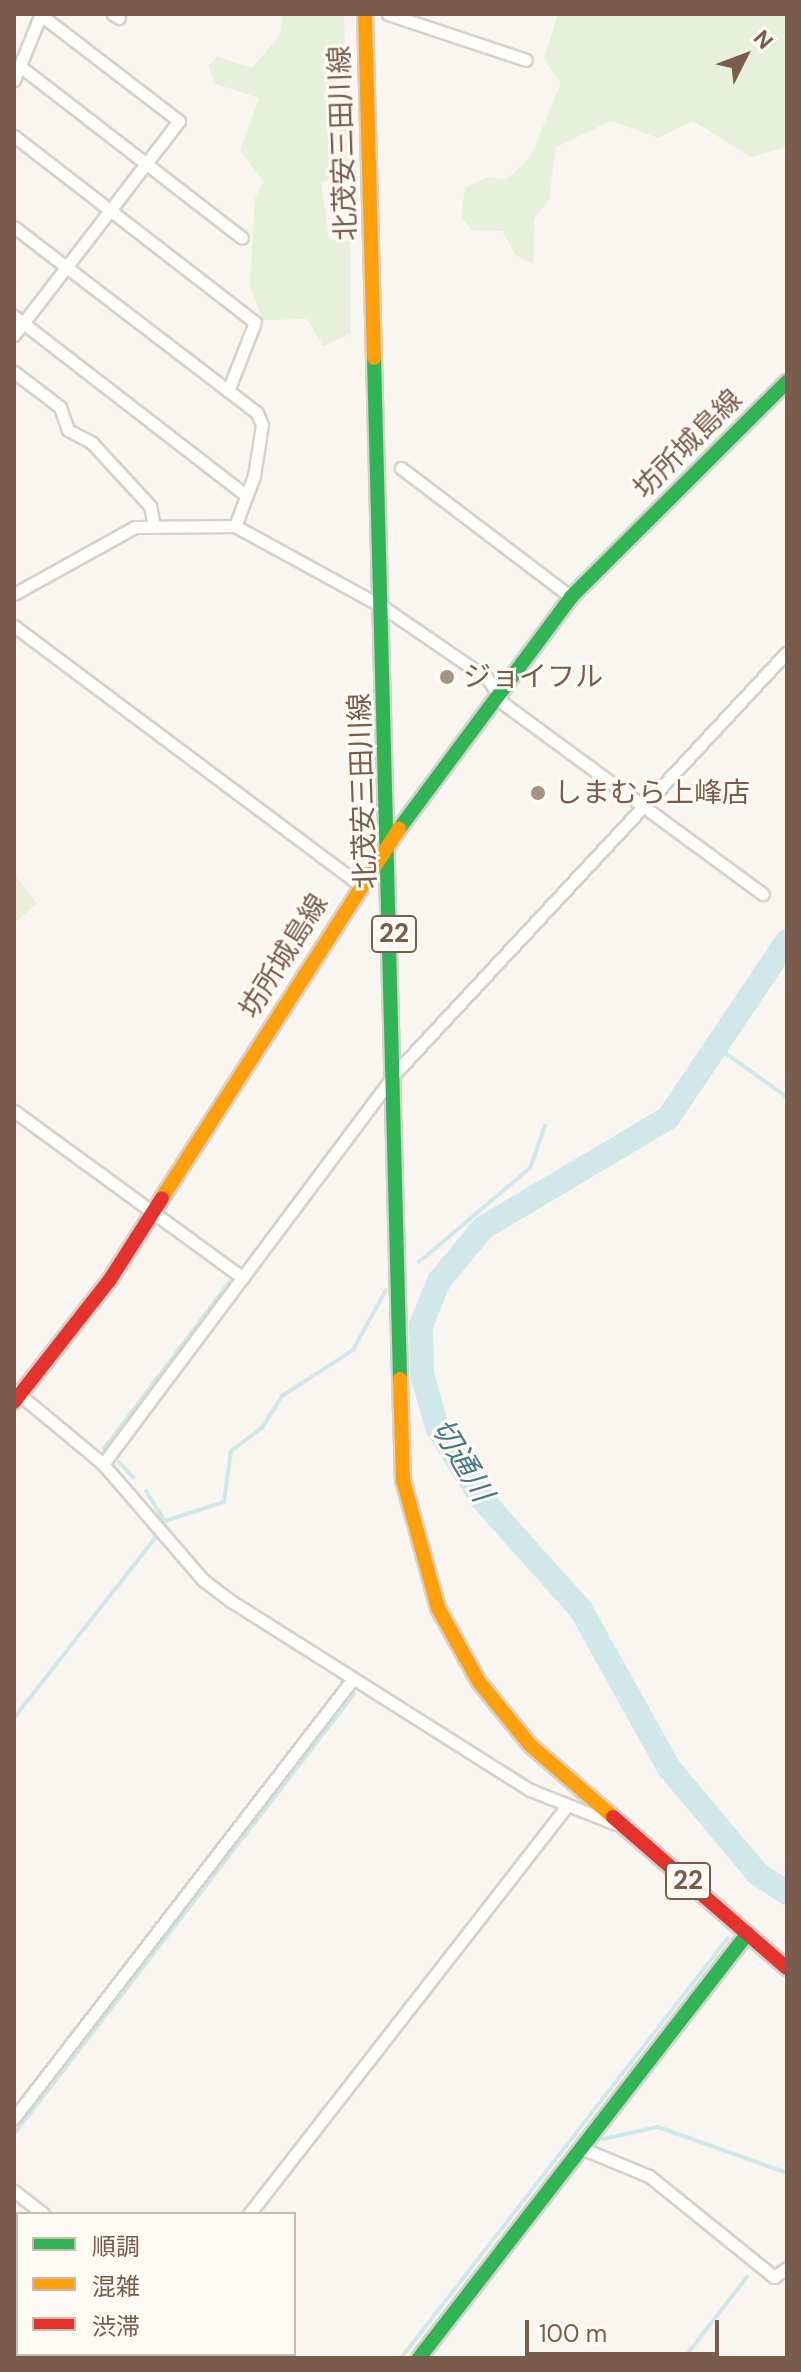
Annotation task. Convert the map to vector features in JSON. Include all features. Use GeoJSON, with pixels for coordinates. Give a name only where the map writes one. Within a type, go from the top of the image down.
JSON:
{"type":"FeatureCollection","features":[{"type":"Feature","properties":{"kind":"main road","name":"北茂安三田川線"},"geometry":{"type":"LineString","coordinates":[[365,14],[398,1070],[400,1425],[415,1530],[438,1608],[479,1682],[530,1745],[625,1827]]}},
{"type":"Feature","properties":{"kind":"main road","name":"坊所城島線"},"geometry":{"type":"LineString","coordinates":[[16,1395],[154,1210],[360,885],[496,690],[571,597],[787,382]]}},
{"type":"Feature","properties":{"kind":"main road","name":"22"},"geometry":{"type":"LineString","coordinates":[[625,1827],[787,1968]]}},
{"type":"Feature","properties":{"kind":"main road"},"geometry":{"type":"LineString","coordinates":[[419,2358],[748,1933]]}},
{"type":"Feature","properties":{"kind":"street"},"geometry":{"type":"LineString","coordinates":[[14,80],[41,14],[179,121],[66,268],[19,320],[14,335]]}},
{"type":"Feature","properties":{"kind":"street"},"geometry":{"type":"LineString","coordinates":[[388,14],[526,60]]}},
{"type":"Feature","properties":{"kind":"street"},"geometry":{"type":"LineString","coordinates":[[21,67],[242,238]]}},
{"type":"Feature","properties":{"kind":"street"},"geometry":{"type":"LineString","coordinates":[[14,136],[255,322],[228,391]]}},
{"type":"Feature","properties":{"kind":"street"},"geometry":{"type":"LineString","coordinates":[[14,227],[228,391],[262,425],[247,496],[235,526]]}},
{"type":"Feature","properties":{"kind":"street"},"geometry":{"type":"LineString","coordinates":[[19,320],[247,496]]}},
{"type":"Feature","properties":{"kind":"street"},"geometry":{"type":"LineString","coordinates":[[14,372],[60,407],[68,430],[112,464],[150,506],[153,522]]}},
{"type":"Feature","properties":{"kind":"street"},"geometry":{"type":"LineString","coordinates":[[401,468],[571,597]]}},
{"type":"Feature","properties":{"kind":"street"},"geometry":{"type":"LineString","coordinates":[[14,594],[153,522],[235,526],[383,607],[496,690],[504,704],[763,894]]}},
{"type":"Feature","properties":{"kind":"street"},"geometry":{"type":"LineString","coordinates":[[14,626],[360,885]]}},
{"type":"Feature","properties":{"kind":"street"},"geometry":{"type":"LineString","coordinates":[[103,1464],[398,1070],[787,652]]}},
{"type":"Feature","properties":{"kind":"street"},"geometry":{"type":"LineString","coordinates":[[14,1111],[154,1210],[243,1278]]}},
{"type":"Feature","properties":{"kind":"street"},"geometry":{"type":"LineString","coordinates":[[16,1395],[103,1464],[203,1580],[352,1680],[567,1806],[625,1827]]}},
{"type":"Feature","properties":{"kind":"street"},"geometry":{"type":"LineString","coordinates":[[14,2118],[352,1680]]}},
{"type":"Feature","properties":{"kind":"street"},"geometry":{"type":"LineString","coordinates":[[251,2212],[567,1806]]}},
{"type":"Feature","properties":{"kind":"street"},"geometry":{"type":"LineString","coordinates":[[581,2148],[649,2176],[774,2277],[787,2268]]}},
{"type":"Feature","properties":{"kind":"street"},"geometry":{"type":"LineString","coordinates":[[14,2191],[40,2212]]}},
{"type":"Feature","properties":{"kind":"green space"},"geometry":{"type":"Polygon","coordinates":[[[283,14],[344,14],[349,174],[321,182],[329,239],[350,242],[350,334],[323,346],[307,319],[263,320],[250,286],[255,198],[263,181],[240,150],[259,98],[216,84],[208,66],[217,57],[252,68],[280,35],[283,14]]]}},
{"type":"Feature","properties":{"kind":"green space"},"geometry":{"type":"Polygon","coordinates":[[[558,14],[787,14],[787,147],[751,157],[693,121],[658,138],[611,121],[556,147],[549,199],[534,219],[533,264],[516,255],[502,231],[472,230],[461,217],[465,188],[487,177],[506,180],[530,158],[561,83],[544,59],[558,14]]]}},
{"type":"Feature","properties":{"kind":"green space"},"geometry":{"type":"Polygon","coordinates":[[[14,874],[37,903],[14,924],[14,874]]]}},
{"type":"Feature","properties":{"kind":"waterway","name":"切通川"},"geometry":{"type":"LineString","coordinates":[[787,941],[668,1118],[483,1228],[439,1281],[421,1325],[422,1374],[437,1427],[481,1498],[581,1610],[669,1768],[758,1874],[787,1893]]}},
{"type":"Feature","properties":{"kind":"waterway"},"geometry":{"type":"LineString","coordinates":[[714,1045],[787,1097]]}},
{"type":"Feature","properties":{"kind":"waterway"},"geometry":{"type":"LineString","coordinates":[[419,1262],[530,1168],[545,1126]]}},
{"type":"Feature","properties":{"kind":"waterway"},"geometry":{"type":"LineString","coordinates":[[104,1449],[230,1281]]}},
{"type":"Feature","properties":{"kind":"waterway"},"geometry":{"type":"LineString","coordinates":[[146,1491],[165,1521],[224,1502],[231,1451],[262,1428],[282,1396],[353,1350],[386,1290]]}},
{"type":"Feature","properties":{"kind":"waterway"},"geometry":{"type":"LineString","coordinates":[[119,1462],[133,1477]]}},
{"type":"Feature","properties":{"kind":"waterway"},"geometry":{"type":"LineString","coordinates":[[14,1718],[155,1538]]}},
{"type":"Feature","properties":{"kind":"waterway"},"geometry":{"type":"LineString","coordinates":[[14,2134],[354,1694]]}},
{"type":"Feature","properties":{"kind":"waterway"},"geometry":{"type":"LineString","coordinates":[[401,2358],[728,1938]]}},
{"type":"Feature","properties":{"kind":"waterway"},"geometry":{"type":"LineString","coordinates":[[603,2139],[658,2127],[787,2173]]}},
{"type":"Feature","properties":{"kind":"waterway"},"geometry":{"type":"LineString","coordinates":[[684,2358],[747,2277]]}},
{"type":"Feature","properties":{"kind":"traffic: fast"},"geometry":{"type":"LineString","coordinates":[[374,358],[400,1379]]}},
{"type":"Feature","properties":{"kind":"traffic: fast"},"geometry":{"type":"LineString","coordinates":[[399,829],[571,597],[787,382]]}},
{"type":"Feature","properties":{"kind":"traffic: fast"},"geometry":{"type":"LineString","coordinates":[[419,2358],[748,1933]]}},
{"type":"Feature","properties":{"kind":"traffic: slow"},"geometry":{"type":"LineString","coordinates":[[365,14],[374,358]]}},
{"type":"Feature","properties":{"kind":"traffic: slow"},"geometry":{"type":"LineString","coordinates":[[162,1198],[399,829]]}},
{"type":"Feature","properties":{"kind":"traffic: slow"},"geometry":{"type":"LineString","coordinates":[[400,1379],[403,1480],[438,1608],[479,1682],[530,1745],[613,1817]]}},
{"type":"Feature","properties":{"kind":"traffic: jam"},"geometry":{"type":"LineString","coordinates":[[14,1402],[109,1281],[162,1198]]}},
{"type":"Feature","properties":{"kind":"traffic: jam"},"geometry":{"type":"LineString","coordinates":[[613,1817],[787,1968]]}},
{"type":"Feature","properties":{"kind":"place","name":"ジョイフル"},"geometry":{"type":"Point","coordinates":[447,677]}},
{"type":"Feature","properties":{"kind":"place","name":"しまむら上峰店"},"geometry":{"type":"Point","coordinates":[538,793]}}]}
